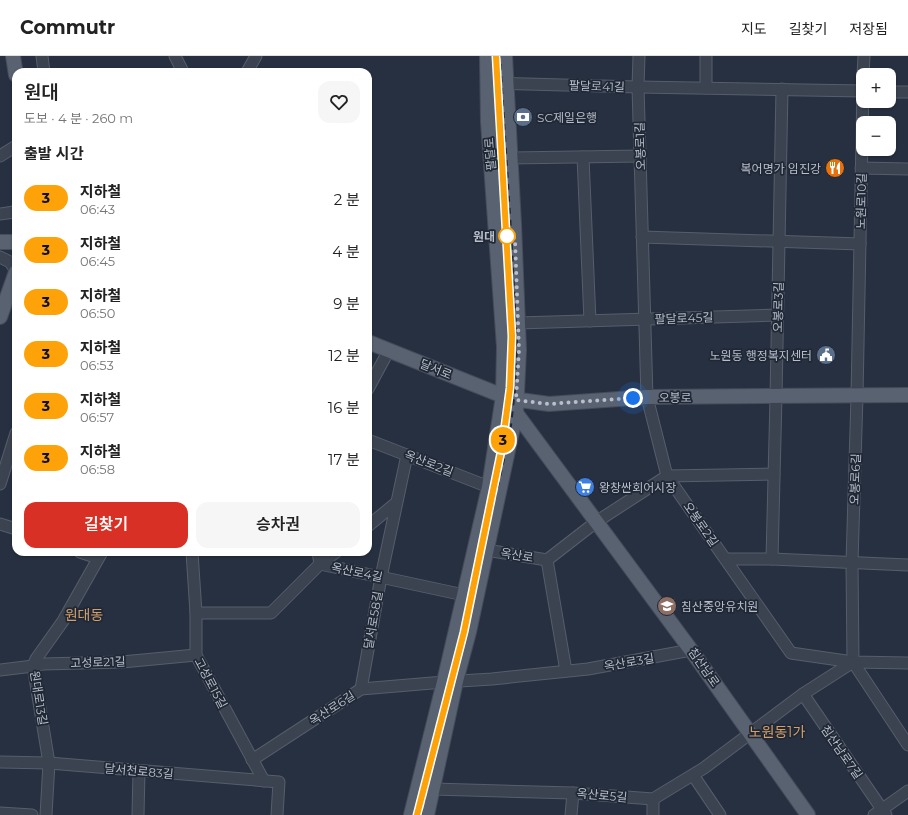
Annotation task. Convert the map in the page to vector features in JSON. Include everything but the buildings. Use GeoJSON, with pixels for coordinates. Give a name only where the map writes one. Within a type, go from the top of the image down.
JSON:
{"type":"FeatureCollection","features":[{"type":"Feature","properties":{"kind":"main road"},"geometry":{"type":"LineString","coordinates":[[14,56],[15,68]]}},
{"type":"Feature","properties":{"kind":"main road","name":"팔달로"},"geometry":{"type":"LineString","coordinates":[[487,56],[488,122],[504,347],[512,403]]}},
{"type":"Feature","properties":{"kind":"main road"},"geometry":{"type":"LineString","coordinates":[[411,815],[450,681],[469,632],[486,550],[512,403],[519,350],[505,56]]}},
{"type":"Feature","properties":{"kind":"main road"},"geometry":{"type":"LineString","coordinates":[[0,242],[12,242]]}},
{"type":"Feature","properties":{"kind":"main road"},"geometry":{"type":"LineString","coordinates":[[0,317],[12,282]]}},
{"type":"Feature","properties":{"kind":"main road","name":"달서로"},"geometry":{"type":"LineString","coordinates":[[372,344],[512,403]]}},
{"type":"Feature","properties":{"kind":"main road","name":"오봉로"},"geometry":{"type":"LineString","coordinates":[[512,403],[549,404],[647,397],[908,395]]}},
{"type":"Feature","properties":{"kind":"main road"},"geometry":{"type":"LineString","coordinates":[[426,815],[433,789],[464,595],[489,487],[512,403]]}},
{"type":"Feature","properties":{"kind":"main road","name":"침산남로"},"geometry":{"type":"LineString","coordinates":[[512,403],[596,522],[691,650],[808,815]]}},
{"type":"Feature","properties":{"kind":"street"},"geometry":{"type":"LineString","coordinates":[[42,56],[44,68]]}},
{"type":"Feature","properties":{"kind":"street"},"geometry":{"type":"LineString","coordinates":[[175,56],[181,68]]}},
{"type":"Feature","properties":{"kind":"street"},"geometry":{"type":"LineString","coordinates":[[249,68],[256,56]]}},
{"type":"Feature","properties":{"kind":"street","name":"오봉로1길"},"geometry":{"type":"LineString","coordinates":[[639,56],[638,87],[647,397]]}},
{"type":"Feature","properties":{"kind":"street"},"geometry":{"type":"LineString","coordinates":[[706,56],[706,88]]}},
{"type":"Feature","properties":{"kind":"street"},"geometry":{"type":"LineString","coordinates":[[863,68],[864,56]]}},
{"type":"Feature","properties":{"kind":"street","name":"팔달로41길"},"geometry":{"type":"LineString","coordinates":[[488,83],[856,91]]}},
{"type":"Feature","properties":{"kind":"street","name":"오봉로3길"},"geometry":{"type":"LineString","coordinates":[[776,397],[782,89]]}},
{"type":"Feature","properties":{"kind":"street"},"geometry":{"type":"LineString","coordinates":[[896,92],[908,92]]}},
{"type":"Feature","properties":{"kind":"street","name":"노원로10길"},"geometry":{"type":"LineString","coordinates":[[857,396],[863,108]]}},
{"type":"Feature","properties":{"kind":"street"},"geometry":{"type":"LineString","coordinates":[[0,156],[12,148]]}},
{"type":"Feature","properties":{"kind":"street","name":"팔달로"},"geometry":{"type":"LineString","coordinates":[[511,158],[640,156]]}},
{"type":"Feature","properties":{"kind":"street"},"geometry":{"type":"LineString","coordinates":[[582,157],[590,321]]}},
{"type":"Feature","properties":{"kind":"street"},"geometry":{"type":"LineString","coordinates":[[861,168],[908,169]]}},
{"type":"Feature","properties":{"kind":"street"},"geometry":{"type":"LineString","coordinates":[[0,214],[12,212]]}},
{"type":"Feature","properties":{"kind":"street"},"geometry":{"type":"LineString","coordinates":[[642,237],[779,241]]}},
{"type":"Feature","properties":{"kind":"street","name":"노원로10길"},"geometry":{"type":"LineString","coordinates":[[779,241],[860,244]]}},
{"type":"Feature","properties":{"kind":"street"},"geometry":{"type":"LineString","coordinates":[[0,257],[10,262],[12,265]]}},
{"type":"Feature","properties":{"kind":"street","name":"팔달로45길"},"geometry":{"type":"LineString","coordinates":[[518,323],[778,315]]}},
{"type":"Feature","properties":{"kind":"street"},"geometry":{"type":"LineString","coordinates":[[372,382],[389,350]]}},
{"type":"Feature","properties":{"kind":"street","name":"오봉로6길"},"geometry":{"type":"LineString","coordinates":[[853,662],[852,562],[857,396]]}},
{"type":"Feature","properties":{"kind":"street","name":"오봉로2길"},"geometry":{"type":"LineString","coordinates":[[647,397],[667,476],[790,653],[853,662]]}},
{"type":"Feature","properties":{"kind":"street"},"geometry":{"type":"LineString","coordinates":[[772,559],[776,397]]}},
{"type":"Feature","properties":{"kind":"street","name":"옥산로2길"},"geometry":{"type":"LineString","coordinates":[[372,442],[489,487]]}},
{"type":"Feature","properties":{"kind":"street"},"geometry":{"type":"LineString","coordinates":[[0,484],[12,446]]}},
{"type":"Feature","properties":{"kind":"street","name":"달서로58길"},"geometry":{"type":"LineString","coordinates":[[361,689],[381,577],[407,455]]}},
{"type":"Feature","properties":{"kind":"street"},"geometry":{"type":"LineString","coordinates":[[566,671],[547,560],[596,522],[667,476],[774,474]]}},
{"type":"Feature","properties":{"kind":"street"},"geometry":{"type":"LineString","coordinates":[[372,523],[396,503]]}},
{"type":"Feature","properties":{"kind":"street"},"geometry":{"type":"LineString","coordinates":[[0,524],[12,528]]}},
{"type":"Feature","properties":{"kind":"street","name":"옥산로"},"geometry":{"type":"LineString","coordinates":[[486,550],[547,560]]}},
{"type":"Feature","properties":{"kind":"street","name":"원대로13길"},"geometry":{"type":"LineString","coordinates":[[46,815],[49,763],[33,666],[36,659],[63,621],[99,556]]}},
{"type":"Feature","properties":{"kind":"street","name":"고성로15길"},"geometry":{"type":"LineString","coordinates":[[192,556],[196,613],[196,655],[264,781]]}},
{"type":"Feature","properties":{"kind":"street"},"geometry":{"type":"LineString","coordinates":[[319,556],[320,564],[331,556]]}},
{"type":"Feature","properties":{"kind":"street","name":"오봉로2길"},"geometry":{"type":"LineString","coordinates":[[726,560],[772,559],[852,562]]}},
{"type":"Feature","properties":{"kind":"street"},"geometry":{"type":"LineString","coordinates":[[852,562],[908,565]]}},
{"type":"Feature","properties":{"kind":"street","name":"옥산로4길"},"geometry":{"type":"LineString","coordinates":[[196,613],[271,613],[320,564],[464,595]]}},
{"type":"Feature","properties":{"kind":"street","name":"옥산로3길"},"geometry":{"type":"LineString","coordinates":[[450,681],[492,679],[588,669],[691,650]]}},
{"type":"Feature","properties":{"kind":"street","name":"고성로21길"},"geometry":{"type":"LineString","coordinates":[[0,670],[43,664],[122,662],[196,655]]}},
{"type":"Feature","properties":{"kind":"street"},"geometry":{"type":"LineString","coordinates":[[853,662],[908,745]]}},
{"type":"Feature","properties":{"kind":"street"},"geometry":{"type":"LineString","coordinates":[[653,815],[653,800],[693,775],[751,734],[803,694],[853,662],[908,663]]}},
{"type":"Feature","properties":{"kind":"street","name":"옥산로6길"},"geometry":{"type":"LineString","coordinates":[[252,760],[361,689],[450,681]]}},
{"type":"Feature","properties":{"kind":"street","name":"침산남로7길"},"geometry":{"type":"LineString","coordinates":[[803,694],[881,813]]}},
{"type":"Feature","properties":{"kind":"street","name":"달서천로83길"},"geometry":{"type":"LineString","coordinates":[[0,762],[49,763],[279,782],[277,815]]}},
{"type":"Feature","properties":{"kind":"street"},"geometry":{"type":"LineString","coordinates":[[138,815],[139,771]]}},
{"type":"Feature","properties":{"kind":"street"},"geometry":{"type":"LineString","coordinates":[[693,775],[717,813]]}},
{"type":"Feature","properties":{"kind":"street","name":"옥산로5길"},"geometry":{"type":"LineString","coordinates":[[433,789],[573,793],[653,800]]}},
{"type":"Feature","properties":{"kind":"street"},"geometry":{"type":"LineString","coordinates":[[881,813],[908,791]]}},
{"type":"Feature","properties":{"kind":"street"},"geometry":{"type":"LineString","coordinates":[[571,815],[573,793]]}},
{"type":"Feature","properties":{"kind":"street"},"geometry":{"type":"LineString","coordinates":[[0,813],[32,815]]}},
{"type":"Feature","properties":{"kind":"railway"},"geometry":{"type":"LineString","coordinates":[[421,815],[502,469],[511,426],[515,390],[517,345],[500,56]]}},
{"type":"Feature","properties":{"kind":"metro line","name":"3"},"geometry":{"type":"LineString","coordinates":[[417,815],[464,632],[502,447],[510,388],[512,336],[496,56]]}},
{"type":"Feature","properties":{"kind":"place","name":"SC제일은행"},"geometry":{"type":"Point","coordinates":[523,117]}},
{"type":"Feature","properties":{"kind":"place","name":"복어명가 임진강"},"geometry":{"type":"Point","coordinates":[835,168]}},
{"type":"Feature","properties":{"kind":"place","name":"원대"},"geometry":{"type":"Point","coordinates":[507,236]}},
{"type":"Feature","properties":{"kind":"place","name":"노원동 행정복지센터"},"geometry":{"type":"Point","coordinates":[826,355]}},
{"type":"Feature","properties":{"kind":"place","name":"왕창싼회어시장"},"geometry":{"type":"Point","coordinates":[585,487]}},
{"type":"Feature","properties":{"kind":"place","name":"침산중앙유치원"},"geometry":{"type":"Point","coordinates":[667,606]}},
{"type":"Feature","properties":{"kind":"district","name":"원대동"},"geometry":{"type":"Point","coordinates":[84,615]}},
{"type":"Feature","properties":{"kind":"district","name":"노원동1가"},"geometry":{"type":"Point","coordinates":[777,732]}},
{"type":"Feature","properties":{"kind":"route"},"geometry":{"type":"LineString","coordinates":[[507,236],[515,238],[519,350],[516,400],[549,404],[633,398]]}}]}
